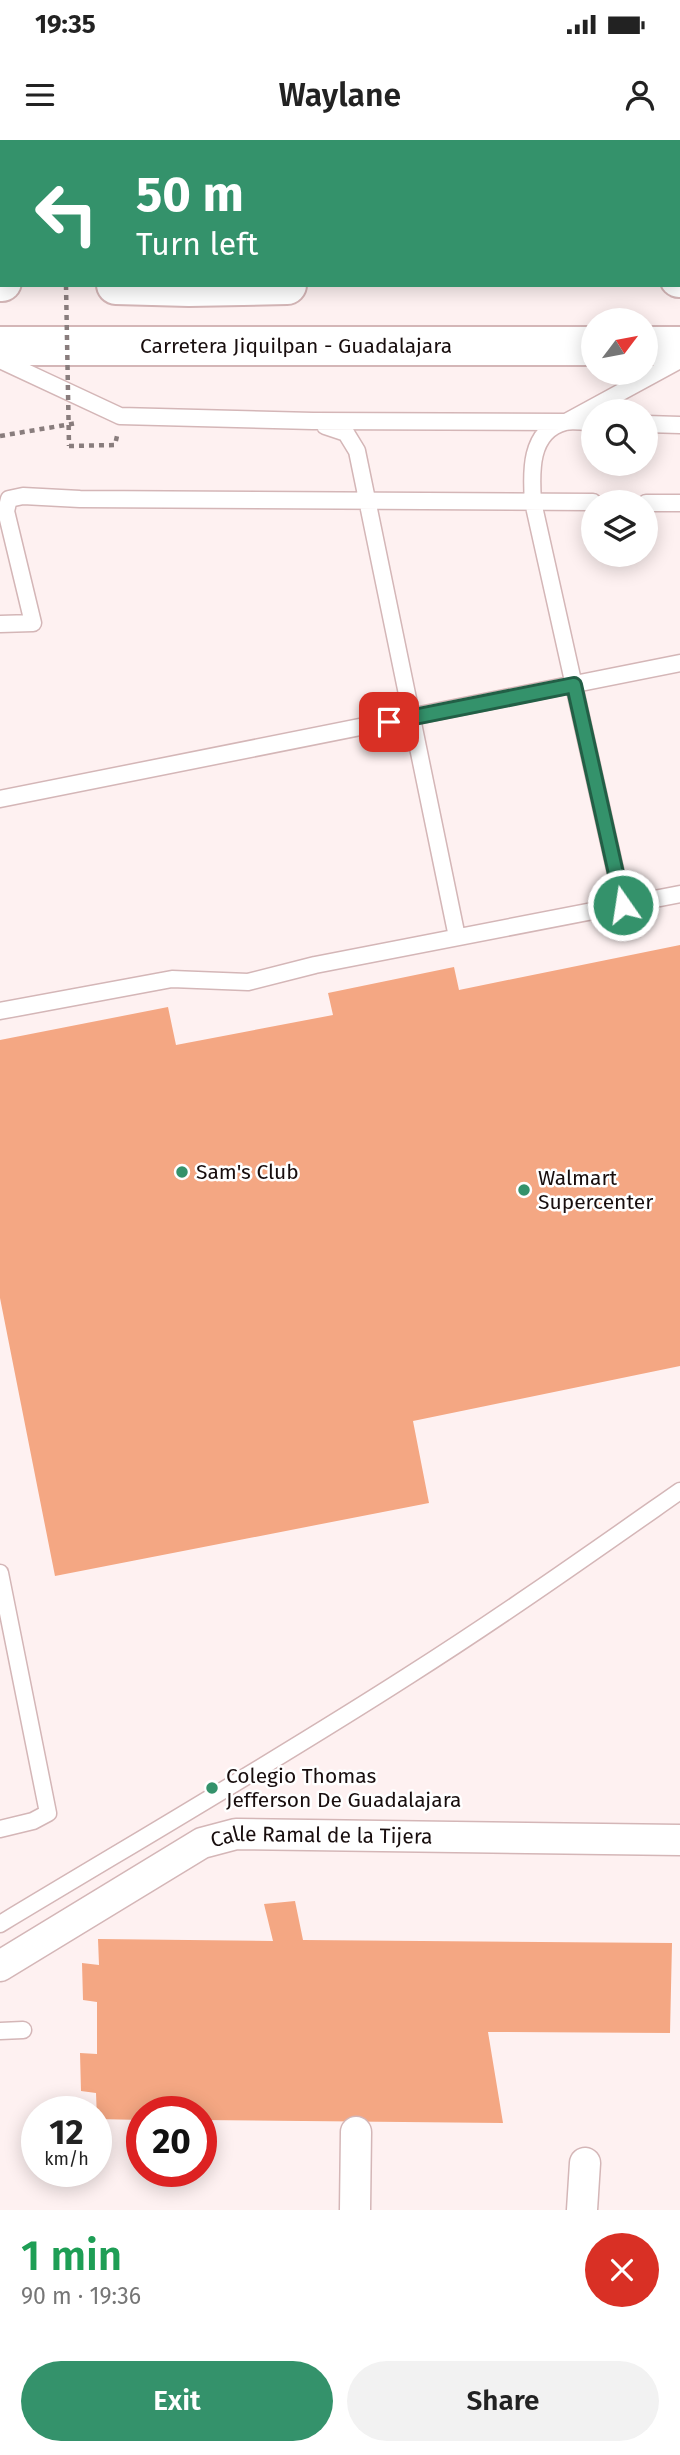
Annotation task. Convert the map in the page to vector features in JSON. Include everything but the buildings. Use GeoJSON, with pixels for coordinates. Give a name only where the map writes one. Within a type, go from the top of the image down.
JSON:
{"type":"FeatureCollection","features":[{"type":"Feature","properties":{"kind":"highway","name":"Carretera Jiquilpan - Guadalajara"},"geometry":{"type":"LineString","coordinates":[[0,346],[581,346]]}},
{"type":"Feature","properties":{"kind":"highway"},"geometry":{"type":"LineString","coordinates":[[658,346],[680,346]]}},
{"type":"Feature","properties":{"kind":"street","name":"Calle Ramal de la Tijera"},"geometry":{"type":"LineString","coordinates":[[0,1966],[202,1843],[236,1834],[680,1840]]}},
{"type":"Feature","properties":{"kind":"street"},"geometry":{"type":"LineString","coordinates":[[355,2210],[356,2132]]}},
{"type":"Feature","properties":{"kind":"street"},"geometry":{"type":"LineString","coordinates":[[582,2210],[585,2163]]}},
{"type":"Feature","properties":{"kind":"lane"},"geometry":{"type":"LineString","coordinates":[[0,359],[120,416],[313,421],[581,423]]}},
{"type":"Feature","properties":{"kind":"lane"},"geometry":{"type":"LineString","coordinates":[[623,905],[533,502],[531,478],[535,447],[548,432],[680,360]]}},
{"type":"Feature","properties":{"kind":"lane"},"geometry":{"type":"LineString","coordinates":[[313,421],[346,433],[357,451],[457,937]]}},
{"type":"Feature","properties":{"kind":"lane"},"geometry":{"type":"LineString","coordinates":[[658,424],[680,425]]}},
{"type":"Feature","properties":{"kind":"lane"},"geometry":{"type":"LineString","coordinates":[[0,624],[33,623],[6,511],[9,499],[23,496],[80,499],[581,502]]}},
{"type":"Feature","properties":{"kind":"lane"},"geometry":{"type":"LineString","coordinates":[[658,503],[680,503]]}},
{"type":"Feature","properties":{"kind":"lane"},"geometry":{"type":"LineString","coordinates":[[0,799],[680,663]]}},
{"type":"Feature","properties":{"kind":"lane"},"geometry":{"type":"LineString","coordinates":[[0,1012],[172,979],[248,982],[315,965],[680,894]]}},
{"type":"Feature","properties":{"kind":"lane"},"geometry":{"type":"LineString","coordinates":[[0,1924],[399,1682],[547,1584],[680,1491]]}},
{"type":"Feature","properties":{"kind":"lane"},"geometry":{"type":"LineString","coordinates":[[0,1573],[48,1813],[33,1821],[0,1829]]}},
{"type":"Feature","properties":{"kind":"lane"},"geometry":{"type":"LineString","coordinates":[[0,2031],[23,2030]]}},
{"type":"Feature","properties":{"kind":"path"},"geometry":{"type":"LineString","coordinates":[[0,436],[120,416],[116,445],[69,446],[66,287]]}},
{"type":"Feature","properties":{"kind":"place","name":"Sam's Club"},"geometry":{"type":"Point","coordinates":[182,1172]}},
{"type":"Feature","properties":{"kind":"place","name":"Walmart Supercenter"},"geometry":{"type":"Point","coordinates":[524,1190]}},
{"type":"Feature","properties":{"kind":"place","name":"Colegio Thomas Jefferson De Guadalajara"},"geometry":{"type":"Point","coordinates":[212,1788]}},
{"type":"Feature","properties":{"kind":"route"},"geometry":{"type":"LineString","coordinates":[[389,722],[574,685],[623,905]]}}]}
